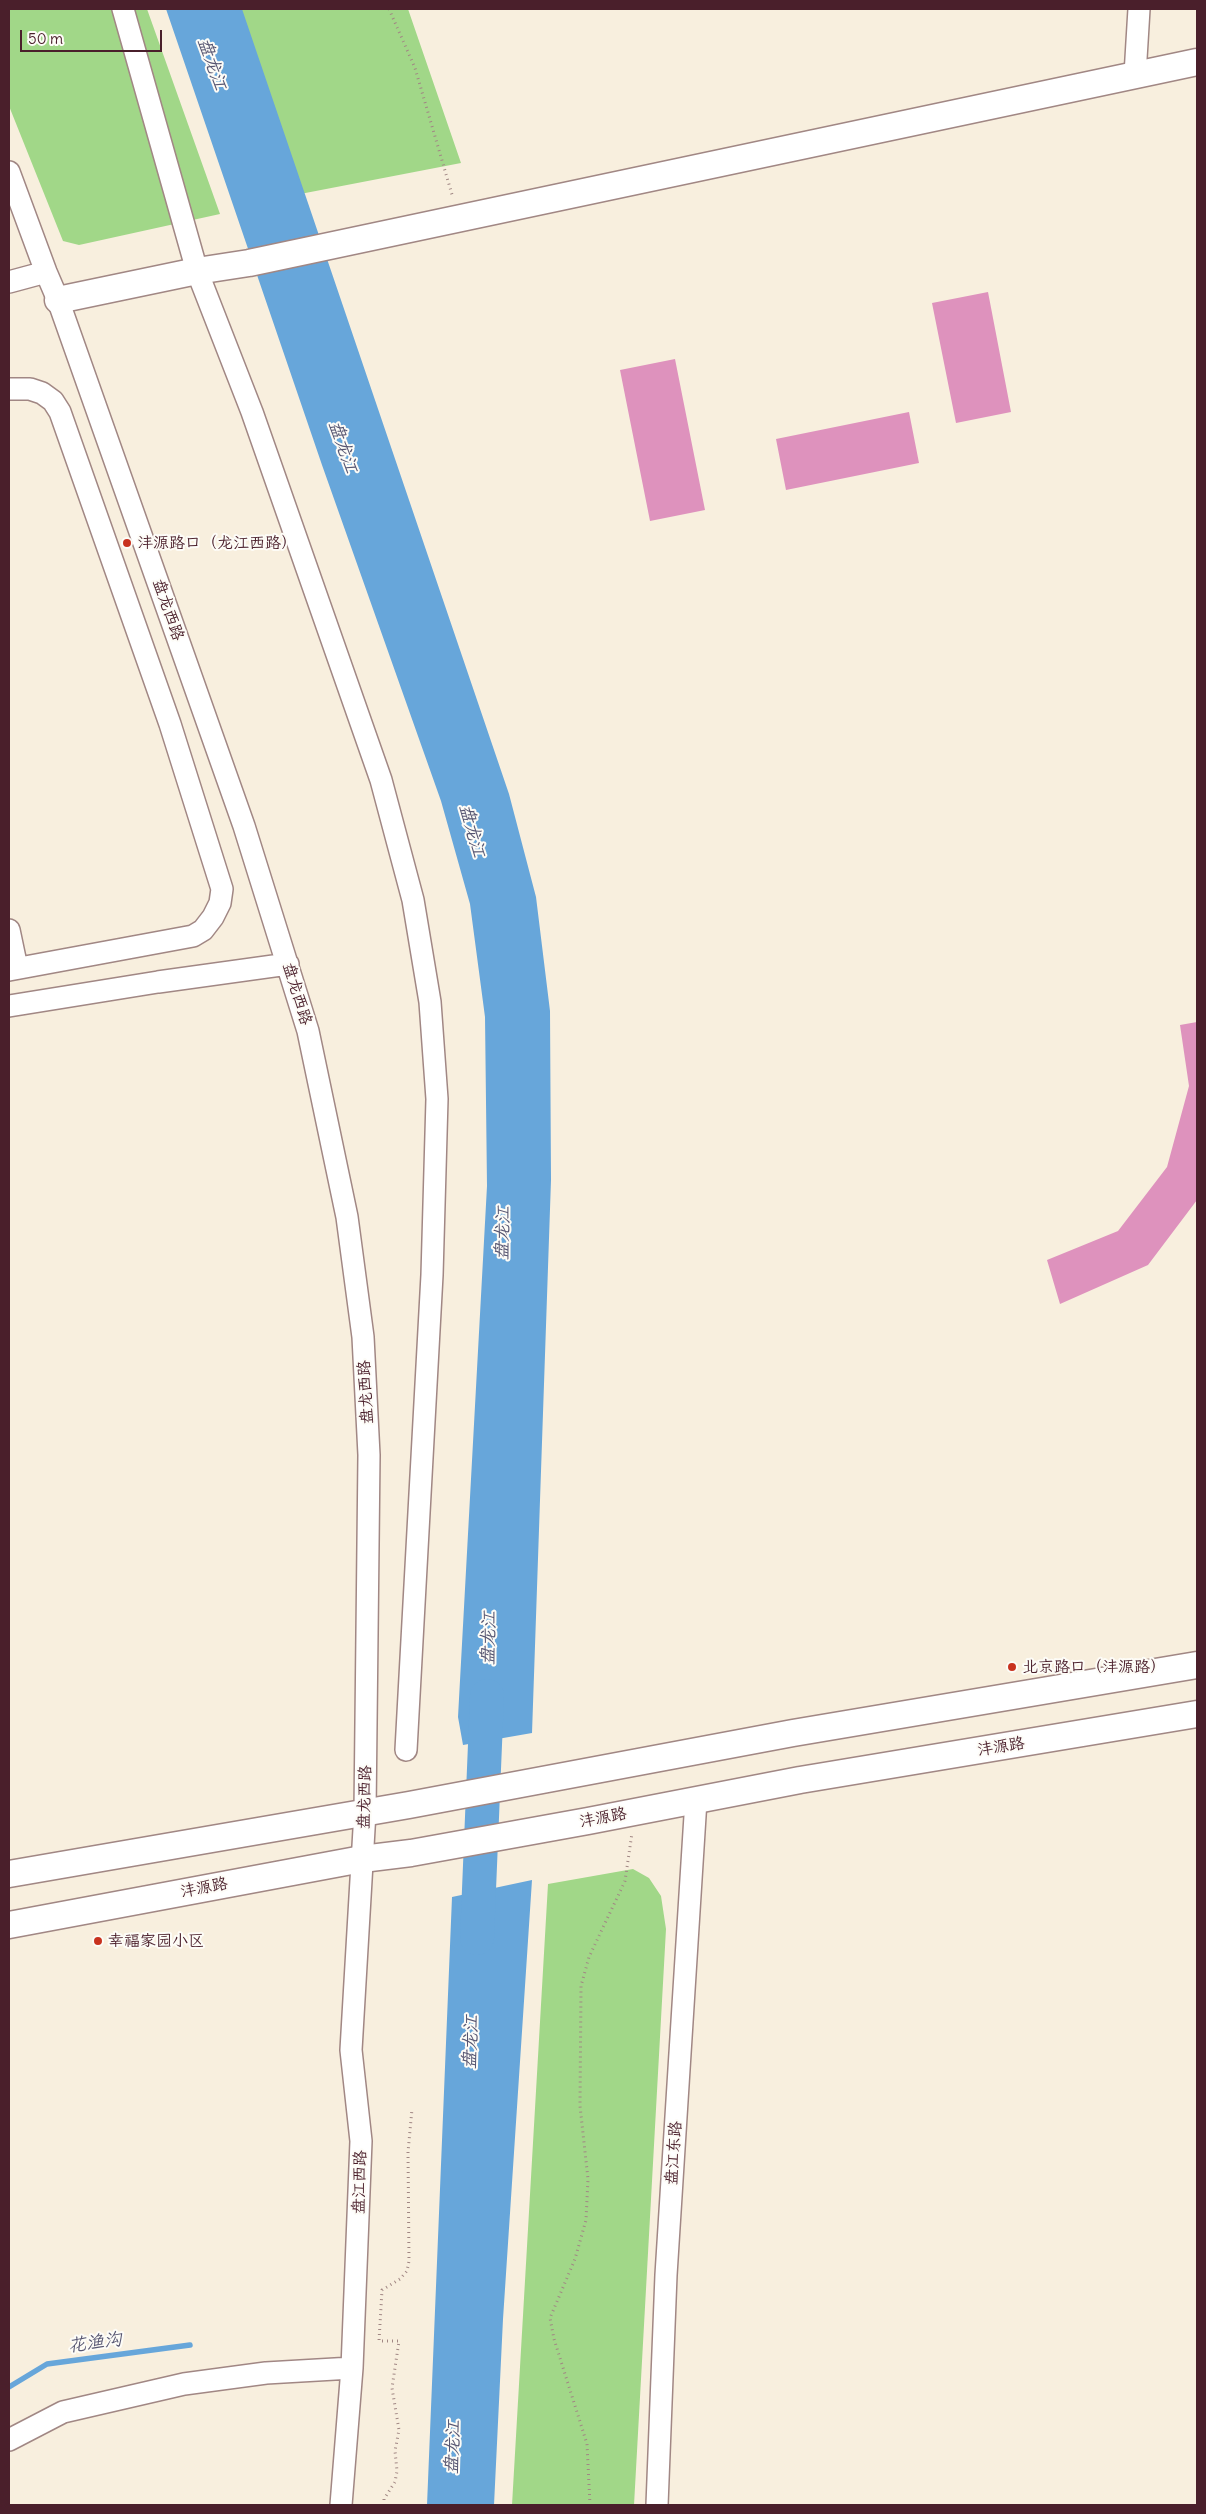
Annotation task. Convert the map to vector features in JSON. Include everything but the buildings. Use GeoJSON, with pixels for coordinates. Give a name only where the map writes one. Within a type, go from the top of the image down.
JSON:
{"type":"FeatureCollection","features":[{"type":"Feature","properties":{"kind":"main road"},"geometry":{"type":"LineString","coordinates":[[58,300],[197,271],[249,263],[1197,62]]}},
{"type":"Feature","properties":{"kind":"main road"},"geometry":{"type":"LineString","coordinates":[[9,1874],[435,1800],[793,1733],[1197,1665]]}},
{"type":"Feature","properties":{"kind":"main road","name":"沣源路"},"geometry":{"type":"LineString","coordinates":[[9,1925],[362,1859],[436,1848],[636,1812],[800,1780],[1197,1714]]}},
{"type":"Feature","properties":{"kind":"street"},"geometry":{"type":"LineString","coordinates":[[123,9],[197,271],[252,412],[380,780],[413,900],[430,1002],[438,1099],[433,1265],[406,1750]]}},
{"type":"Feature","properties":{"kind":"street"},"geometry":{"type":"LineString","coordinates":[[1135,75],[1139,9]]}},
{"type":"Feature","properties":{"kind":"street","name":"盘龙西路"},"geometry":{"type":"LineString","coordinates":[[9,172],[58,300],[241,816],[308,1031],[347,1217],[363,1337],[369,1455],[365,1812],[362,1859]]}},
{"type":"Feature","properties":{"kind":"street"},"geometry":{"type":"LineString","coordinates":[[9,282],[46,272]]}},
{"type":"Feature","properties":{"kind":"street"},"geometry":{"type":"LineString","coordinates":[[9,389],[30,389],[42,393],[53,401],[60,412],[170,724],[222,890],[220,903],[213,918],[203,930],[193,936],[13,969],[10,940]]}},
{"type":"Feature","properties":{"kind":"street"},"geometry":{"type":"LineString","coordinates":[[9,1006],[158,982],[288,964]]}},
{"type":"Feature","properties":{"kind":"street","name":"盘江东路"},"geometry":{"type":"LineString","coordinates":[[657,2505],[666,2276],[696,1800]]}},
{"type":"Feature","properties":{"kind":"street","name":"盘江西路"},"geometry":{"type":"LineString","coordinates":[[341,2505],[352,2368],[361,2141],[351,2050],[362,1859]]}},
{"type":"Feature","properties":{"kind":"street"},"geometry":{"type":"LineString","coordinates":[[9,2440],[63,2412],[184,2384],[266,2373],[352,2368]]}},
{"type":"Feature","properties":{"kind":"path"},"geometry":{"type":"LineString","coordinates":[[389,9],[415,68],[459,218]]}},
{"type":"Feature","properties":{"kind":"path"},"geometry":{"type":"LineString","coordinates":[[590,2505],[587,2444],[554,2338],[550,2318],[575,2259],[586,2220],[588,2178],[580,2106],[581,1986],[589,1957],[625,1881],[636,1812]]}},
{"type":"Feature","properties":{"kind":"path"},"geometry":{"type":"LineString","coordinates":[[384,2505],[384,2499],[395,2482],[397,2471],[395,2451],[399,2430],[392,2388],[399,2341],[379,2341],[382,2290],[400,2280],[407,2271],[410,2261],[408,2152],[412,2109]]}},
{"type":"Feature","properties":{"kind":"green space"},"geometry":{"type":"Polygon","coordinates":[[[9,9],[147,9],[220,214],[79,245],[63,241],[9,106],[9,9]]]}},
{"type":"Feature","properties":{"kind":"green space"},"geometry":{"type":"Polygon","coordinates":[[[229,9],[408,9],[461,163],[295,195],[229,9]]]}},
{"type":"Feature","properties":{"kind":"green space"},"geometry":{"type":"Polygon","coordinates":[[[633,1869],[649,1878],[661,1896],[666,1929],[634,2505],[512,2505],[548,1884],[633,1869]]]}},
{"type":"Feature","properties":{"kind":"water"},"geometry":{"type":"Polygon","coordinates":[[[166,9],[242,9],[509,794],[536,897],[550,1011],[551,1180],[532,1733],[463,1745],[458,1717],[487,1186],[485,1017],[470,904],[441,801],[322,465],[166,9]]]}},
{"type":"Feature","properties":{"kind":"water"},"geometry":{"type":"Polygon","coordinates":[[[532,1880],[503,2319],[494,2505],[427,2505],[452,1897],[532,1880]]]}},
{"type":"Feature","properties":{"kind":"waterway","name":"盘龙江"},"geometry":{"type":"LineString","coordinates":[[477,1938],[487,1696]]}},
{"type":"Feature","properties":{"kind":"waterway","name":"花渔沟"},"geometry":{"type":"LineString","coordinates":[[9,2387],[47,2364],[190,2345]]}},
{"type":"Feature","properties":{"kind":"place","name":"沣源路口（龙江西路）"},"geometry":{"type":"Point","coordinates":[127,543]}},
{"type":"Feature","properties":{"kind":"place","name":"北京路口（沣源路）"},"geometry":{"type":"Point","coordinates":[1012,1667]}},
{"type":"Feature","properties":{"kind":"place","name":"幸福家园小区"},"geometry":{"type":"Point","coordinates":[98,1941]}}]}
